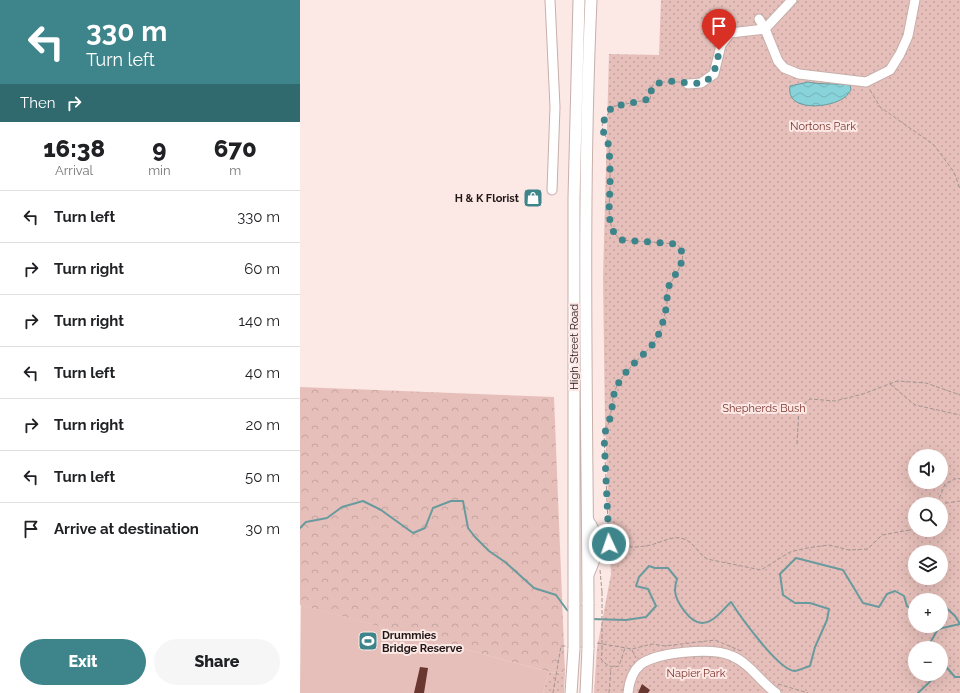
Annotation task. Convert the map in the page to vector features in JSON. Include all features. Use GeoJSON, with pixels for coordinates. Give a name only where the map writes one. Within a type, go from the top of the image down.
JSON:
{"type":"FeatureCollection","features":[{"type":"Feature","properties":{"kind":"main road","name":"High Street Road"},"geometry":{"type":"LineString","coordinates":[[571,693],[571,647],[574,605],[574,198],[579,0]]}},
{"type":"Feature","properties":{"kind":"main road","name":"High Street Road"},"geometry":{"type":"LineString","coordinates":[[586,693],[588,648],[587,198],[588,65],[591,0]]}},
{"type":"Feature","properties":{"kind":"main road"},"geometry":{"type":"LineString","coordinates":[[574,198],[587,198]]}},
{"type":"Feature","properties":{"kind":"lane"},"geometry":{"type":"LineString","coordinates":[[550,0],[555,107],[552,190]]}},
{"type":"Feature","properties":{"kind":"lane"},"geometry":{"type":"LineString","coordinates":[[688,84],[701,83],[714,74],[721,44],[730,33],[764,29],[792,0]]}},
{"type":"Feature","properties":{"kind":"lane"},"geometry":{"type":"LineString","coordinates":[[759,19],[778,61],[784,68],[799,74],[866,82],[890,70],[900,54],[908,36],[915,0]]}},
{"type":"Feature","properties":{"kind":"lane"},"geometry":{"type":"LineString","coordinates":[[588,519],[594,528],[597,541],[597,558],[588,578]]}},
{"type":"Feature","properties":{"kind":"lane"},"geometry":{"type":"LineString","coordinates":[[628,693],[630,680],[640,665],[652,658],[686,653],[723,653],[741,661],[776,693]]}},
{"type":"Feature","properties":{"kind":"path"},"geometry":{"type":"LineString","coordinates":[[609,544],[604,435],[610,419],[615,389],[620,380],[654,343],[663,321],[667,303],[667,291],[679,270],[682,258],[680,248],[677,244],[622,240],[616,237],[612,229],[609,211],[610,179],[608,142],[603,130],[603,123],[611,107],[650,99],[652,86],[659,82],[688,84]]}},
{"type":"Feature","properties":{"kind":"path"},"geometry":{"type":"LineString","coordinates":[[866,82],[880,107],[934,145],[954,172],[960,189]]}},
{"type":"Feature","properties":{"kind":"path"},"geometry":{"type":"LineString","coordinates":[[798,444],[799,409],[810,399],[835,400],[863,394],[897,381],[926,382],[960,395]]}},
{"type":"Feature","properties":{"kind":"path"},"geometry":{"type":"LineString","coordinates":[[890,384],[915,405],[960,415]]}},
{"type":"Feature","properties":{"kind":"path"},"geometry":{"type":"LineString","coordinates":[[940,497],[945,484],[957,478],[960,479]]}},
{"type":"Feature","properties":{"kind":"path"},"geometry":{"type":"LineString","coordinates":[[948,503],[960,501]]}},
{"type":"Feature","properties":{"kind":"path"},"geometry":{"type":"LineString","coordinates":[[597,541],[621,547],[645,546],[675,538],[684,539],[696,547],[702,556],[707,559],[761,570],[790,552],[829,545],[850,550],[868,549],[882,535],[908,530]]}},
{"type":"Feature","properties":{"kind":"path"},"geometry":{"type":"LineString","coordinates":[[597,558],[602,592],[601,659],[606,665],[619,666],[625,648]]}},
{"type":"Feature","properties":{"kind":"path"},"geometry":{"type":"LineString","coordinates":[[554,693],[561,646],[571,647]]}},
{"type":"Feature","properties":{"kind":"path"},"geometry":{"type":"LineString","coordinates":[[632,649],[640,665]]}},
{"type":"Feature","properties":{"kind":"path"},"geometry":{"type":"LineString","coordinates":[[609,693],[611,666]]}},
{"type":"Feature","properties":{"kind":"green space","name":"Shepherds Bush"},"geometry":{"type":"Polygon","coordinates":[[[661,0],[960,0],[960,693],[594,693],[597,648],[611,574],[605,424],[603,278],[609,54],[659,55],[661,0]]]}},
{"type":"Feature","properties":{"kind":"green space"},"geometry":{"type":"Polygon","coordinates":[[[300,387],[554,397],[565,673],[549,672],[300,605],[300,387]]]}},
{"type":"Feature","properties":{"kind":"green space","name":"Drummies Bridge Reserve"},"geometry":{"type":"Polygon","coordinates":[[[301,605],[549,672],[543,693],[300,693],[301,605]]]}},
{"type":"Feature","properties":{"kind":"green space"},"geometry":{"type":"Polygon","coordinates":[[[549,672],[565,673],[564,693],[543,693],[549,672]]]}},
{"type":"Feature","properties":{"kind":"water"},"geometry":{"type":"Polygon","coordinates":[[[808,82],[850,85],[851,90],[839,101],[830,104],[811,106],[795,101],[790,95],[790,86],[808,82]]]}},
{"type":"Feature","properties":{"kind":"building"},"geometry":{"type":"Polygon","coordinates":[[[420,667],[428,668],[424,693],[414,693],[420,667]]]}},
{"type":"Feature","properties":{"kind":"building"},"geometry":{"type":"Polygon","coordinates":[[[642,684],[650,690],[648,693],[638,693],[642,684]]]}},
{"type":"Feature","properties":{"kind":"waterway"},"geometry":{"type":"LineString","coordinates":[[300,528],[306,522],[327,518],[342,507],[363,501],[381,510],[413,533],[425,528],[433,508],[451,501],[463,501],[468,528],[475,537],[489,551],[505,562],[534,588],[556,595],[570,612]]}},
{"type":"Feature","properties":{"kind":"waterway"},"geometry":{"type":"LineString","coordinates":[[591,619],[626,620],[646,617],[656,606],[648,589],[636,586],[639,577],[649,566],[655,568],[668,568],[677,579],[675,591],[678,601],[684,611],[693,620],[702,623],[710,621],[731,602],[760,642],[770,653],[788,669],[797,671],[810,666],[815,647],[827,620],[829,609],[810,603],[795,603],[783,595],[780,574],[796,558],[843,570],[863,603],[879,607],[887,594],[895,591],[904,596],[908,607]]}},
{"type":"Feature","properties":{"kind":"waterway"},"geometry":{"type":"LineString","coordinates":[[948,610],[955,616],[960,624],[948,627]]}},
{"type":"Feature","properties":{"kind":"waterway"},"geometry":{"type":"LineString","coordinates":[[931,641],[936,633]]}},
{"type":"Feature","properties":{"kind":"waterway"},"geometry":{"type":"LineString","coordinates":[[948,669],[955,677],[960,677]]}},
{"type":"Feature","properties":{"kind":"waterway"},"geometry":{"type":"LineString","coordinates":[[918,693],[931,681]]}},
{"type":"Feature","properties":{"kind":"place","name":"H & K Florist"},"geometry":{"type":"Point","coordinates":[533,198]}},
{"type":"Feature","properties":{"kind":"place","name":"Drummies Bridge Reserve"},"geometry":{"type":"Point","coordinates":[368,641]}},
{"type":"Feature","properties":{"kind":"route"},"geometry":{"type":"LineString","coordinates":[[609,544],[605,489],[604,435],[610,419],[615,389],[620,380],[654,343],[663,321],[667,303],[667,291],[679,270],[682,258],[680,248],[677,244],[643,240],[622,240],[616,237],[612,229],[609,211],[610,179],[608,142],[603,130],[603,123],[610,112],[611,107],[650,99],[652,86],[659,82],[677,82],[688,84],[701,83],[707,80],[714,74],[719,50]]}},
{"type":"Feature","properties":{"kind":"park label","name":"Nortons Park"},"geometry":{"type":"Point","coordinates":[823,126]}},
{"type":"Feature","properties":{"kind":"park label","name":"Napier Park"},"geometry":{"type":"Point","coordinates":[696,673]}}]}
